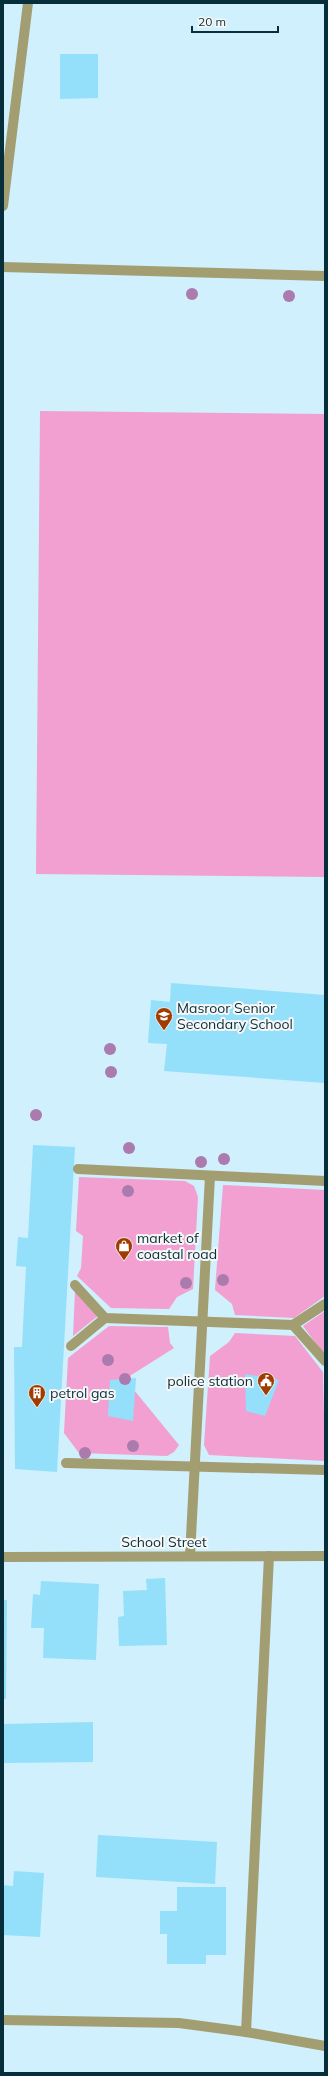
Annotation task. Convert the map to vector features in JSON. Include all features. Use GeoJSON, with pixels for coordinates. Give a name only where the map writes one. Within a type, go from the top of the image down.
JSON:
{"type":"FeatureCollection","features":[{"type":"Feature","properties":{"kind":"street"},"geometry":{"type":"LineString","coordinates":[[3,206],[28,3]]}},
{"type":"Feature","properties":{"kind":"street"},"geometry":{"type":"LineString","coordinates":[[3,267],[325,276]]}},
{"type":"Feature","properties":{"kind":"street"},"geometry":{"type":"LineString","coordinates":[[78,1169],[325,1181]]}},
{"type":"Feature","properties":{"kind":"street"},"geometry":{"type":"LineString","coordinates":[[190,1556],[192,1494],[210,1176]]}},
{"type":"Feature","properties":{"kind":"street"},"geometry":{"type":"LineString","coordinates":[[75,1285],[106,1318]]}},
{"type":"Feature","properties":{"kind":"street"},"geometry":{"type":"LineString","coordinates":[[71,1346],[106,1318],[293,1325],[325,1304]]}},
{"type":"Feature","properties":{"kind":"street"},"geometry":{"type":"LineString","coordinates":[[293,1325],[325,1361]]}},
{"type":"Feature","properties":{"kind":"street"},"geometry":{"type":"LineString","coordinates":[[66,1463],[325,1470]]}},
{"type":"Feature","properties":{"kind":"street"},"geometry":{"type":"LineString","coordinates":[[246,2032],[269,1556]]}},
{"type":"Feature","properties":{"kind":"street","name":"School Street"},"geometry":{"type":"LineString","coordinates":[[3,1557],[325,1556]]}},
{"type":"Feature","properties":{"kind":"street"},"geometry":{"type":"LineString","coordinates":[[3,2020],[179,2023],[246,2032],[325,2046]]}},
{"type":"Feature","properties":{"kind":"shaded area"},"geometry":{"type":"Polygon","coordinates":[[[40,411],[325,414],[325,877],[36,874],[40,411]]]}},
{"type":"Feature","properties":{"kind":"shaded area"},"geometry":{"type":"Polygon","coordinates":[[[79,1177],[185,1181],[194,1186],[198,1197],[193,1289],[177,1297],[169,1309],[111,1308],[77,1276],[81,1268],[83,1236],[76,1231],[79,1177]]]}},
{"type":"Feature","properties":{"kind":"shaded area"},"geometry":{"type":"Polygon","coordinates":[[[223,1185],[325,1190],[325,1296],[294,1318],[235,1315],[232,1304],[215,1290],[223,1185]]]}},
{"type":"Feature","properties":{"kind":"shaded area"},"geometry":{"type":"Polygon","coordinates":[[[75,1291],[99,1315],[73,1336],[75,1291]]]}},
{"type":"Feature","properties":{"kind":"shaded area"},"geometry":{"type":"Polygon","coordinates":[[[325,1311],[325,1356],[303,1326],[325,1311]]]}},
{"type":"Feature","properties":{"kind":"shaded area"},"geometry":{"type":"Polygon","coordinates":[[[109,1326],[168,1327],[170,1343],[174,1348],[125,1379],[179,1445],[174,1452],[167,1456],[79,1453],[64,1433],[68,1358],[109,1326]]]}},
{"type":"Feature","properties":{"kind":"shaded area"},"geometry":{"type":"Polygon","coordinates":[[[235,1333],[295,1336],[323,1372],[325,1461],[209,1455],[204,1445],[210,1356],[229,1342],[235,1333]]]}},
{"type":"Feature","properties":{"kind":"building"},"geometry":{"type":"Polygon","coordinates":[[[60,54],[98,54],[98,98],[60,99],[60,54]]]}},
{"type":"Feature","properties":{"kind":"building"},"geometry":{"type":"Polygon","coordinates":[[[171,983],[325,995],[325,1083],[164,1071],[167,1044],[148,1043],[151,1000],[170,1002],[171,983]]]}},
{"type":"Feature","properties":{"kind":"building"},"geometry":{"type":"Polygon","coordinates":[[[33,1145],[75,1147],[57,1472],[15,1469],[14,1347],[22,1347],[26,1267],[16,1266],[18,1237],[28,1238],[33,1145]]]}},
{"type":"Feature","properties":{"kind":"building"},"geometry":{"type":"Polygon","coordinates":[[[245,1374],[279,1380],[265,1416],[246,1411],[245,1374]]]}},
{"type":"Feature","properties":{"kind":"building"},"geometry":{"type":"Polygon","coordinates":[[[136,1378],[133,1421],[108,1416],[110,1380],[136,1378]]]}},
{"type":"Feature","properties":{"kind":"building"},"geometry":{"type":"Polygon","coordinates":[[[165,1578],[167,1645],[119,1646],[118,1617],[124,1616],[123,1591],[147,1590],[146,1579],[165,1578]]]}},
{"type":"Feature","properties":{"kind":"building"},"geometry":{"type":"Polygon","coordinates":[[[41,1581],[99,1584],[96,1660],[43,1658],[44,1628],[31,1628],[33,1594],[40,1595],[41,1581]]]}},
{"type":"Feature","properties":{"kind":"building"},"geometry":{"type":"Polygon","coordinates":[[[3,1600],[7,1600],[6,1699],[3,1699],[3,1600]]]}},
{"type":"Feature","properties":{"kind":"building"},"geometry":{"type":"Polygon","coordinates":[[[93,1722],[93,1762],[3,1763],[3,1724],[93,1722]]]}},
{"type":"Feature","properties":{"kind":"building"},"geometry":{"type":"Polygon","coordinates":[[[98,1835],[217,1842],[215,1884],[96,1877],[98,1835]]]}},
{"type":"Feature","properties":{"kind":"building"},"geometry":{"type":"Polygon","coordinates":[[[14,1871],[44,1873],[40,1937],[3,1935],[3,1885],[13,1886],[14,1871]]]}},
{"type":"Feature","properties":{"kind":"building"},"geometry":{"type":"Polygon","coordinates":[[[177,1887],[226,1887],[226,1955],[206,1955],[206,1964],[167,1964],[167,1934],[160,1934],[160,1911],[177,1911],[177,1887]]]}},
{"type":"Feature","properties":{"kind":"place","name":"Masroor Senior Secondary School"},"geometry":{"type":"Point","coordinates":[164,1031]}},
{"type":"Feature","properties":{"kind":"place","name":"market of coastal road"},"geometry":{"type":"Point","coordinates":[124,1261]}},
{"type":"Feature","properties":{"kind":"place","name":"police station"},"geometry":{"type":"Point","coordinates":[266,1396]}},
{"type":"Feature","properties":{"kind":"place","name":"petrol gas"},"geometry":{"type":"Point","coordinates":[37,1408]}}]}
